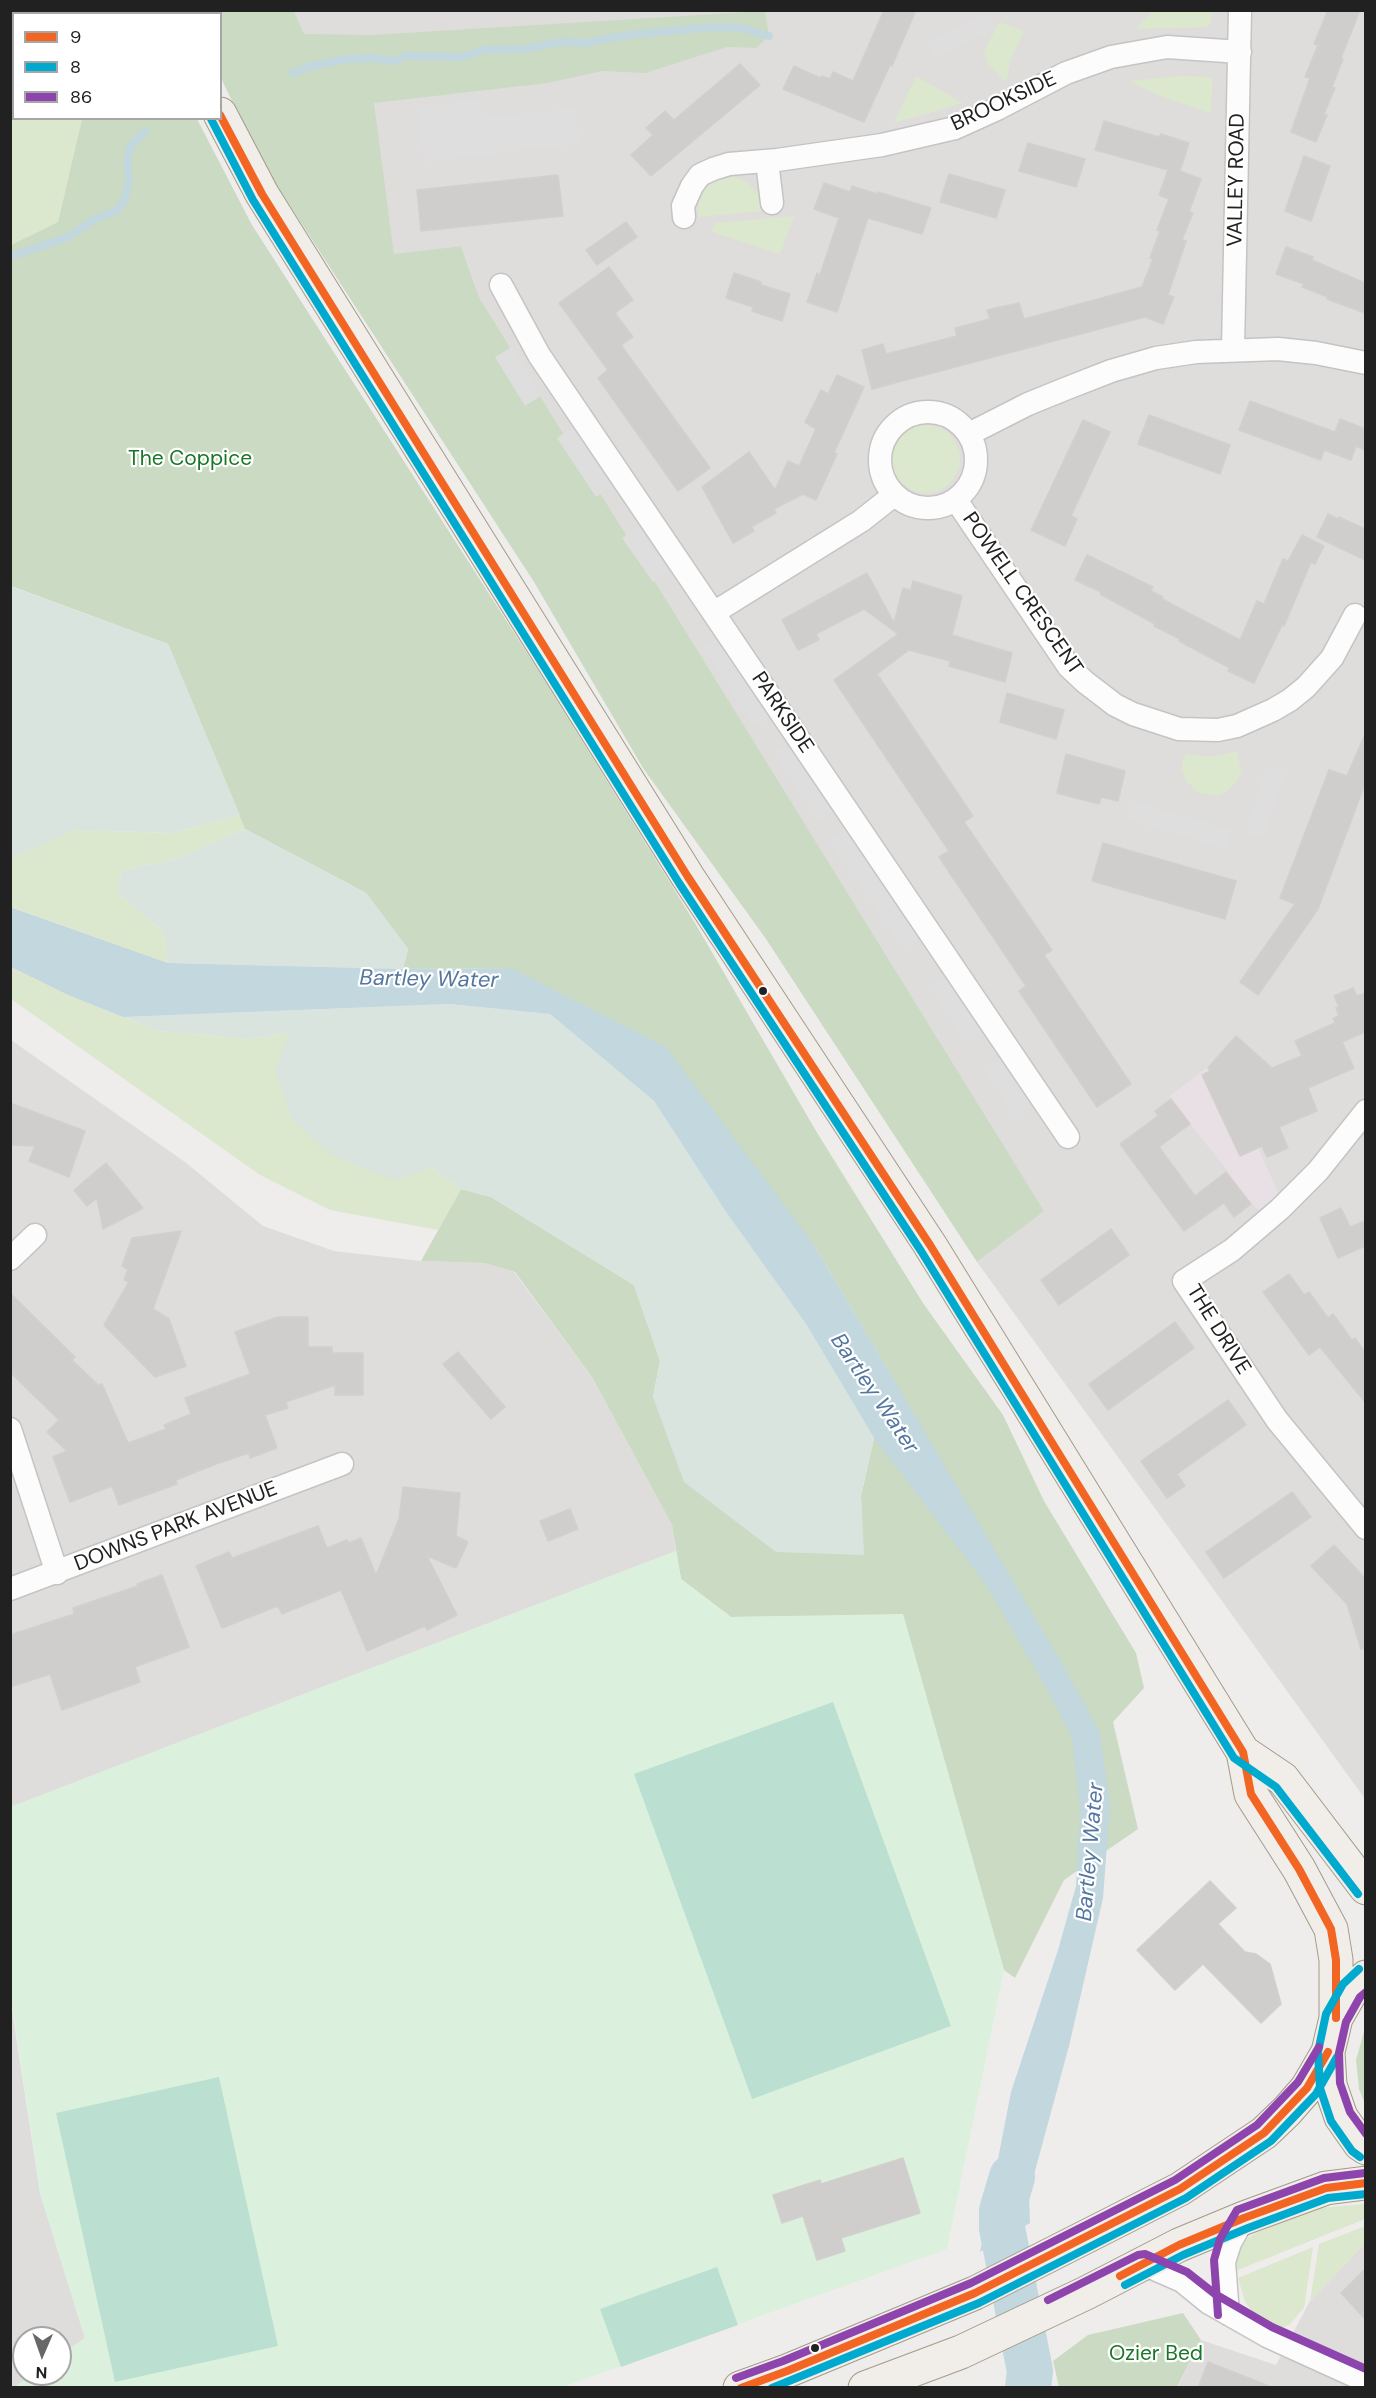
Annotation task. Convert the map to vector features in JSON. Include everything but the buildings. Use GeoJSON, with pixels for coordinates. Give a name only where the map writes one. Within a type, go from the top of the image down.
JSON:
{"type":"FeatureCollection","features":[{"type":"Feature","properties":{"kind":"main road"},"geometry":{"type":"LineString","coordinates":[[222,118],[262,194],[688,877],[930,1245],[1244,1752],[1251,1794],[1299,1869],[1331,1929],[1336,1960],[1336,2018],[1328,2052],[1330,2085],[1341,2117],[1365,2148]]}},
{"type":"Feature","properties":{"kind":"main road"},"geometry":{"type":"LineString","coordinates":[[1244,1752],[1283,1779],[1365,1888]]}},
{"type":"Feature","properties":{"kind":"main road"},"geometry":{"type":"LineString","coordinates":[[1336,2018],[1352,1990],[1365,1977]]}},
{"type":"Feature","properties":{"kind":"main road"},"geometry":{"type":"LineString","coordinates":[[740,2388],[787,2371],[979,2291],[1180,2189],[1264,2133],[1307,2088],[1328,2052]]}},
{"type":"Feature","properties":{"kind":"main road"},"geometry":{"type":"LineString","coordinates":[[865,2388],[974,2346],[1179,2245],[1244,2218],[1326,2188],[1365,2183]]}},
{"type":"Feature","properties":{"kind":"street","name":"VALLEY ROAD"},"geometry":{"type":"LineString","coordinates":[[1233,349],[1240,10]]}},
{"type":"Feature","properties":{"kind":"street","name":"BROOKSIDE"},"geometry":{"type":"LineString","coordinates":[[684,217],[683,206],[686,197],[700,175],[729,164],[767,161],[899,142],[955,128],[1066,73],[1111,57],[1167,47],[1240,52]]}},
{"type":"Feature","properties":{"kind":"street"},"geometry":{"type":"LineString","coordinates":[[767,161],[772,203]]}},
{"type":"Feature","properties":{"kind":"street","name":"PARKSIDE"},"geometry":{"type":"LineString","coordinates":[[501,285],[539,356],[715,612],[1068,1137]]}},
{"type":"Feature","properties":{"kind":"street"},"geometry":{"type":"LineString","coordinates":[[969,434],[1028,404],[1111,371],[1156,358],[1233,349],[1278,349],[1316,353],[1365,363]]}},
{"type":"Feature","properties":{"kind":"street"},"geometry":{"type":"LineString","coordinates":[[927,412],[943,414],[958,422],[969,434],[975,448],[974,477],[967,489],[956,500],[941,507],[924,508],[908,504],[894,495],[884,482],[879,466],[886,435],[897,423],[911,415],[927,412]]}},
{"type":"Feature","properties":{"kind":"street"},"geometry":{"type":"LineString","coordinates":[[715,612],[861,521],[894,495]]}},
{"type":"Feature","properties":{"kind":"street","name":"POWELL CRESCENT"},"geometry":{"type":"LineString","coordinates":[[956,500],[1069,666],[1084,682],[1115,705],[1133,714],[1179,729],[1218,730],[1236,726],[1290,700],[1306,687],[1332,658],[1355,615]]}},
{"type":"Feature","properties":{"kind":"street","name":"THE DRIVE"},"geometry":{"type":"LineString","coordinates":[[1362,1524],[1276,1420],[1184,1281],[1232,1251],[1280,1209],[1318,1171],[1365,1111]]}},
{"type":"Feature","properties":{"kind":"street"},"geometry":{"type":"LineString","coordinates":[[10,1259],[34,1235]]}},
{"type":"Feature","properties":{"kind":"street"},"geometry":{"type":"LineString","coordinates":[[10,1430],[57,1573]]}},
{"type":"Feature","properties":{"kind":"street","name":"DOWNS PARK AVENUE"},"geometry":{"type":"LineString","coordinates":[[10,1589],[342,1464]]}},
{"type":"Feature","properties":{"kind":"street"},"geometry":{"type":"LineString","coordinates":[[1228,2314],[1224,2262],[1230,2243],[1244,2218]]}},
{"type":"Feature","properties":{"kind":"street"},"geometry":{"type":"LineString","coordinates":[[1143,2264],[1182,2281],[1209,2303],[1267,2336],[1365,2381]]}},
{"type":"Feature","properties":{"kind":"shaded area"},"geometry":{"type":"Polygon","coordinates":[[[294,11],[1365,11],[1365,1799],[977,1262],[1043,1211],[479,297],[461,246],[394,255],[373,103],[331,102],[294,11]]]}},
{"type":"Feature","properties":{"kind":"shaded area"},"geometry":{"type":"Polygon","coordinates":[[[987,14],[995,29],[934,57],[927,42],[987,14]]]}},
{"type":"Feature","properties":{"kind":"shaded area"},"geometry":{"type":"Polygon","coordinates":[[[480,100],[483,118],[575,108],[579,144],[424,162],[418,106],[480,100]]]}},
{"type":"Feature","properties":{"kind":"shaded area"},"geometry":{"type":"Polygon","coordinates":[[[512,347],[541,396],[525,406],[495,357],[512,347]]]}},
{"type":"Feature","properties":{"kind":"shaded area"},"geometry":{"type":"Polygon","coordinates":[[[574,427],[612,486],[596,497],[557,438],[574,427]]]}},
{"type":"Feature","properties":{"kind":"shaded area"},"geometry":{"type":"Polygon","coordinates":[[[638,527],[669,571],[653,582],[622,538],[638,527]]]}},
{"type":"Feature","properties":{"kind":"shaded area"},"geometry":{"type":"Polygon","coordinates":[[[10,586],[168,644],[240,815],[173,833],[74,830],[11,859],[10,586]]]}},
{"type":"Feature","properties":{"kind":"shaded area"},"geometry":{"type":"Polygon","coordinates":[[[719,638],[771,718],[755,728],[703,648],[719,638]]]}},
{"type":"Feature","properties":{"kind":"shaded area"},"geometry":{"type":"Polygon","coordinates":[[[787,743],[834,811],[819,821],[772,753],[787,743]]]}},
{"type":"Feature","properties":{"kind":"shaded area"},"geometry":{"type":"Polygon","coordinates":[[[1267,766],[1285,772],[1263,839],[1245,833],[1267,766]]]}},
{"type":"Feature","properties":{"kind":"shaded area"},"geometry":{"type":"Polygon","coordinates":[[[1130,800],[1232,830],[1226,849],[1124,819],[1130,800]]]}},
{"type":"Feature","properties":{"kind":"shaded area"},"geometry":{"type":"Polygon","coordinates":[[[245,829],[366,893],[408,949],[403,969],[168,963],[163,931],[117,893],[122,870],[173,860],[245,829]]]}},
{"type":"Feature","properties":{"kind":"shaded area"},"geometry":{"type":"Polygon","coordinates":[[[845,829],[919,939],[903,949],[828,840],[845,829]]]}},
{"type":"Feature","properties":{"kind":"shaded area"},"geometry":{"type":"Polygon","coordinates":[[[945,975],[984,1034],[967,1045],[928,986],[945,975]]]}},
{"type":"Feature","properties":{"kind":"shaded area"},"geometry":{"type":"Polygon","coordinates":[[[449,1004],[550,1014],[654,1101],[726,1212],[806,1324],[874,1438],[861,1496],[864,1555],[776,1552],[684,1482],[653,1397],[660,1361],[634,1285],[491,1197],[461,1189],[431,1167],[394,1181],[331,1154],[292,1119],[275,1071],[289,1033],[251,1039],[158,1031],[123,1017],[449,1004]]]}},
{"type":"Feature","properties":{"kind":"shaded area"},"geometry":{"type":"Polygon","coordinates":[[[11,1040],[185,1162],[263,1226],[334,1251],[421,1261],[484,1263],[514,1272],[592,1377],[672,1525],[676,1551],[11,1807],[11,1040]]]}},
{"type":"Feature","properties":{"kind":"shaded area"},"geometry":{"type":"Polygon","coordinates":[[[1003,1057],[1035,1105],[1015,1118],[984,1070],[1003,1057]]]}},
{"type":"Feature","properties":{"kind":"shaded area"},"geometry":{"type":"Polygon","coordinates":[[[1218,1059],[1281,1199],[1265,1215],[1252,1204],[1234,1217],[1210,1184],[1227,1170],[1190,1124],[1173,1136],[1155,1111],[1171,1099],[1170,1096],[1218,1059]]]}},
{"type":"Feature","properties":{"kind":"shaded area"},"geometry":{"type":"Polygon","coordinates":[[[10,1997],[40,2193],[85,2338],[72,2347],[72,2326],[12,2326],[12,2386],[17,2386],[10,2387],[10,1997]]]}},
{"type":"Feature","properties":{"kind":"shaded area"},"geometry":{"type":"Polygon","coordinates":[[[1365,2243],[1365,2387],[1177,2388],[1201,2340],[1276,2365],[1310,2301],[1365,2243]]]}},
{"type":"Feature","properties":{"kind":"green space"},"geometry":{"type":"Polygon","coordinates":[[[11,11],[75,11],[12,12],[12,120],[82,120],[58,222],[11,245],[11,11]]]}},
{"type":"Feature","properties":{"kind":"green space"},"geometry":{"type":"Polygon","coordinates":[[[294,11],[304,34],[372,35],[765,11],[769,36],[756,48],[727,47],[645,73],[603,71],[547,83],[374,103],[394,254],[461,246],[479,297],[1044,1211],[977,1262],[766,939],[643,768],[534,582],[259,158],[222,80],[222,12],[189,12],[294,11]]]}},
{"type":"Feature","properties":{"kind":"green space"},"geometry":{"type":"Polygon","coordinates":[[[1153,11],[1212,11],[1208,27],[1136,29],[1153,11]]]}},
{"type":"Feature","properties":{"kind":"green space"},"geometry":{"type":"Polygon","coordinates":[[[999,22],[1024,31],[1011,59],[1006,82],[988,65],[984,52],[999,22]]]}},
{"type":"Feature","properties":{"kind":"green space"},"geometry":{"type":"Polygon","coordinates":[[[916,76],[963,103],[894,123],[916,76]]]}},
{"type":"Feature","properties":{"kind":"green space"},"geometry":{"type":"Polygon","coordinates":[[[1180,76],[1212,79],[1211,113],[1157,95],[1129,81],[1180,76]]]}},
{"type":"Feature","properties":{"kind":"green space","name":"The Coppice"},"geometry":{"type":"Polygon","coordinates":[[[82,120],[198,120],[252,225],[540,673],[695,923],[816,1131],[923,1303],[1003,1415],[1044,1501],[1136,1653],[1144,1688],[1113,1722],[1138,1829],[1064,1880],[1015,1978],[1004,1970],[903,1615],[731,1617],[681,1579],[672,1525],[592,1377],[515,1272],[484,1263],[421,1261],[461,1189],[491,1197],[634,1285],[660,1361],[653,1397],[863,1555],[861,1496],[874,1438],[895,1382],[814,1245],[511,968],[403,969],[408,949],[366,893],[245,829],[168,644],[11,586],[11,245],[58,222],[82,120]]]}},
{"type":"Feature","properties":{"kind":"green space"},"geometry":{"type":"Polygon","coordinates":[[[735,177],[747,182],[759,194],[762,211],[698,217],[699,202],[706,187],[721,178],[735,177]]]}},
{"type":"Feature","properties":{"kind":"green space"},"geometry":{"type":"Polygon","coordinates":[[[794,216],[780,254],[712,232],[715,223],[794,216]]]}},
{"type":"Feature","properties":{"kind":"green space"},"geometry":{"type":"Polygon","coordinates":[[[919,425],[933,425],[945,430],[955,440],[960,459],[955,478],[945,488],[933,493],[919,493],[907,488],[897,478],[892,466],[892,452],[897,440],[907,430],[919,425]]]}},
{"type":"Feature","properties":{"kind":"green space"},"geometry":{"type":"Polygon","coordinates":[[[1237,751],[1241,771],[1238,780],[1225,793],[1216,796],[1198,793],[1185,779],[1182,770],[1186,754],[1210,757],[1237,751]]]}},
{"type":"Feature","properties":{"kind":"green space"},"geometry":{"type":"Polygon","coordinates":[[[240,815],[245,829],[173,860],[122,870],[117,893],[163,931],[168,963],[11,907],[10,859],[74,830],[173,833],[240,815]]]}},
{"type":"Feature","properties":{"kind":"green space"},"geometry":{"type":"Polygon","coordinates":[[[11,967],[68,995],[158,1031],[251,1039],[289,1033],[431,1167],[461,1189],[438,1230],[330,1210],[260,1175],[11,999],[11,967]]]}},
{"type":"Feature","properties":{"kind":"green space"},"geometry":{"type":"Polygon","coordinates":[[[676,1551],[681,1579],[731,1617],[903,1614],[1004,1970],[947,2249],[563,2387],[14,2387],[72,2386],[72,2347],[85,2338],[40,2193],[11,1997],[10,1807],[676,1551]]]}},
{"type":"Feature","properties":{"kind":"green space"},"geometry":{"type":"Polygon","coordinates":[[[833,1702],[951,2026],[752,2099],[634,1774],[833,1702]]]}},
{"type":"Feature","properties":{"kind":"green space"},"geometry":{"type":"Polygon","coordinates":[[[1365,2028],[1365,2104],[1359,2089],[1356,2060],[1365,2028]]]}},
{"type":"Feature","properties":{"kind":"green space"},"geometry":{"type":"Polygon","coordinates":[[[219,2077],[278,2346],[115,2382],[56,2113],[219,2077]]]}},
{"type":"Feature","properties":{"kind":"green space"},"geometry":{"type":"Polygon","coordinates":[[[1365,2204],[1365,2219],[1233,2272],[1236,2252],[1241,2242],[1256,2233],[1317,2208],[1365,2204]]]}},
{"type":"Feature","properties":{"kind":"green space"},"geometry":{"type":"Polygon","coordinates":[[[1365,2226],[1365,2243],[1310,2301],[1319,2244],[1365,2226]]]}},
{"type":"Feature","properties":{"kind":"green space"},"geometry":{"type":"Polygon","coordinates":[[[1313,2247],[1304,2308],[1289,2325],[1276,2330],[1256,2319],[1245,2301],[1238,2278],[1313,2247]]]}},
{"type":"Feature","properties":{"kind":"green space"},"geometry":{"type":"Polygon","coordinates":[[[717,2267],[738,2325],[621,2367],[600,2309],[717,2267]]]}},
{"type":"Feature","properties":{"kind":"green space","name":"Ozier Bed"},"geometry":{"type":"Polygon","coordinates":[[[1183,2313],[1201,2340],[1177,2387],[1059,2387],[1053,2361],[1088,2335],[1183,2313]]]}},
{"type":"Feature","properties":{"kind":"water"},"geometry":{"type":"Polygon","coordinates":[[[10,907],[168,963],[403,969],[511,968],[666,1047],[814,1245],[1064,1667],[1100,1733],[1110,1805],[1103,1898],[1069,2046],[1029,2193],[1030,2223],[980,2252],[1011,2092],[1058,1950],[1076,1886],[1080,1810],[1072,1737],[985,1583],[874,1438],[806,1324],[726,1212],[654,1101],[550,1014],[449,1004],[123,1017],[68,995],[11,967],[10,907]]]}},
{"type":"Feature","properties":{"kind":"waterway"},"geometry":{"type":"LineString","coordinates":[[293,73],[311,66],[348,59],[373,58],[394,61],[407,56],[462,57],[482,50],[522,49],[562,42],[585,43],[628,35],[712,27],[742,28],[769,36]]}},
{"type":"Feature","properties":{"kind":"waterway"},"geometry":{"type":"LineString","coordinates":[[10,257],[68,237],[97,218],[117,211],[125,199],[129,179],[127,160],[131,146],[145,131]]}},
{"type":"Feature","properties":{"kind":"waterway","name":"Bartley Water"},"geometry":{"type":"LineString","coordinates":[[1012,2177],[1002,2211],[1002,2228],[1030,2371],[1028,2388]]}},
{"type":"Feature","properties":{"kind":"transit line","name":"9"},"geometry":{"type":"LineString","coordinates":[[222,119],[262,194],[688,877],[930,1245],[1243,1752],[1251,1794],[1299,1869],[1331,1929],[1336,1960],[1336,2018]]}},
{"type":"Feature","properties":{"kind":"transit line","name":"8"},"geometry":{"type":"LineString","coordinates":[[212,120],[253,200],[679,883],[921,1251],[1234,1758],[1276,1787],[1358,1894]]}},
{"type":"Feature","properties":{"kind":"transit line","name":"8"},"geometry":{"type":"LineString","coordinates":[[1359,1969],[1343,1984],[1326,2014],[1318,2052],[1320,2088],[1331,2121],[1352,2151],[1360,2157]]}},
{"type":"Feature","properties":{"kind":"transit line","name":"86"},"geometry":{"type":"LineString","coordinates":[[1366,1992],[1360,1997],[1346,2022],[1339,2053],[1340,2083],[1350,2112],[1366,2134]]}},
{"type":"Feature","properties":{"kind":"transit line","name":"86"},"geometry":{"type":"LineString","coordinates":[[736,2378],[783,2361],[971,2283],[1175,2180],[1257,2125],[1298,2082],[1319,2047]]}},
{"type":"Feature","properties":{"kind":"transit line","name":"9"},"geometry":{"type":"LineString","coordinates":[[741,2388],[975,2293],[1180,2189],[1264,2133],[1307,2088],[1328,2052]]}},
{"type":"Feature","properties":{"kind":"transit line","name":"8"},"geometry":{"type":"LineString","coordinates":[[772,2388],[979,2303],[1186,2198],[1271,2141],[1316,2094],[1337,2057]]}},
{"type":"Feature","properties":{"kind":"transit line","name":"86"},"geometry":{"type":"LineString","coordinates":[[1218,2315],[1214,2260],[1220,2239],[1237,2210],[1324,2178],[1365,2173]]}},
{"type":"Feature","properties":{"kind":"transit line","name":"9"},"geometry":{"type":"LineString","coordinates":[[1120,2276],[1179,2245],[1244,2218],[1326,2188],[1366,2183]]}},
{"type":"Feature","properties":{"kind":"transit line","name":"8"},"geometry":{"type":"LineString","coordinates":[[1125,2285],[1183,2255],[1248,2228],[1328,2198],[1366,2194]]}},
{"type":"Feature","properties":{"kind":"transit line","name":"86"},"geometry":{"type":"LineString","coordinates":[[1048,2300],[1138,2255],[1145,2254],[1187,2272],[1215,2294],[1272,2327],[1366,2369]]}}]}
